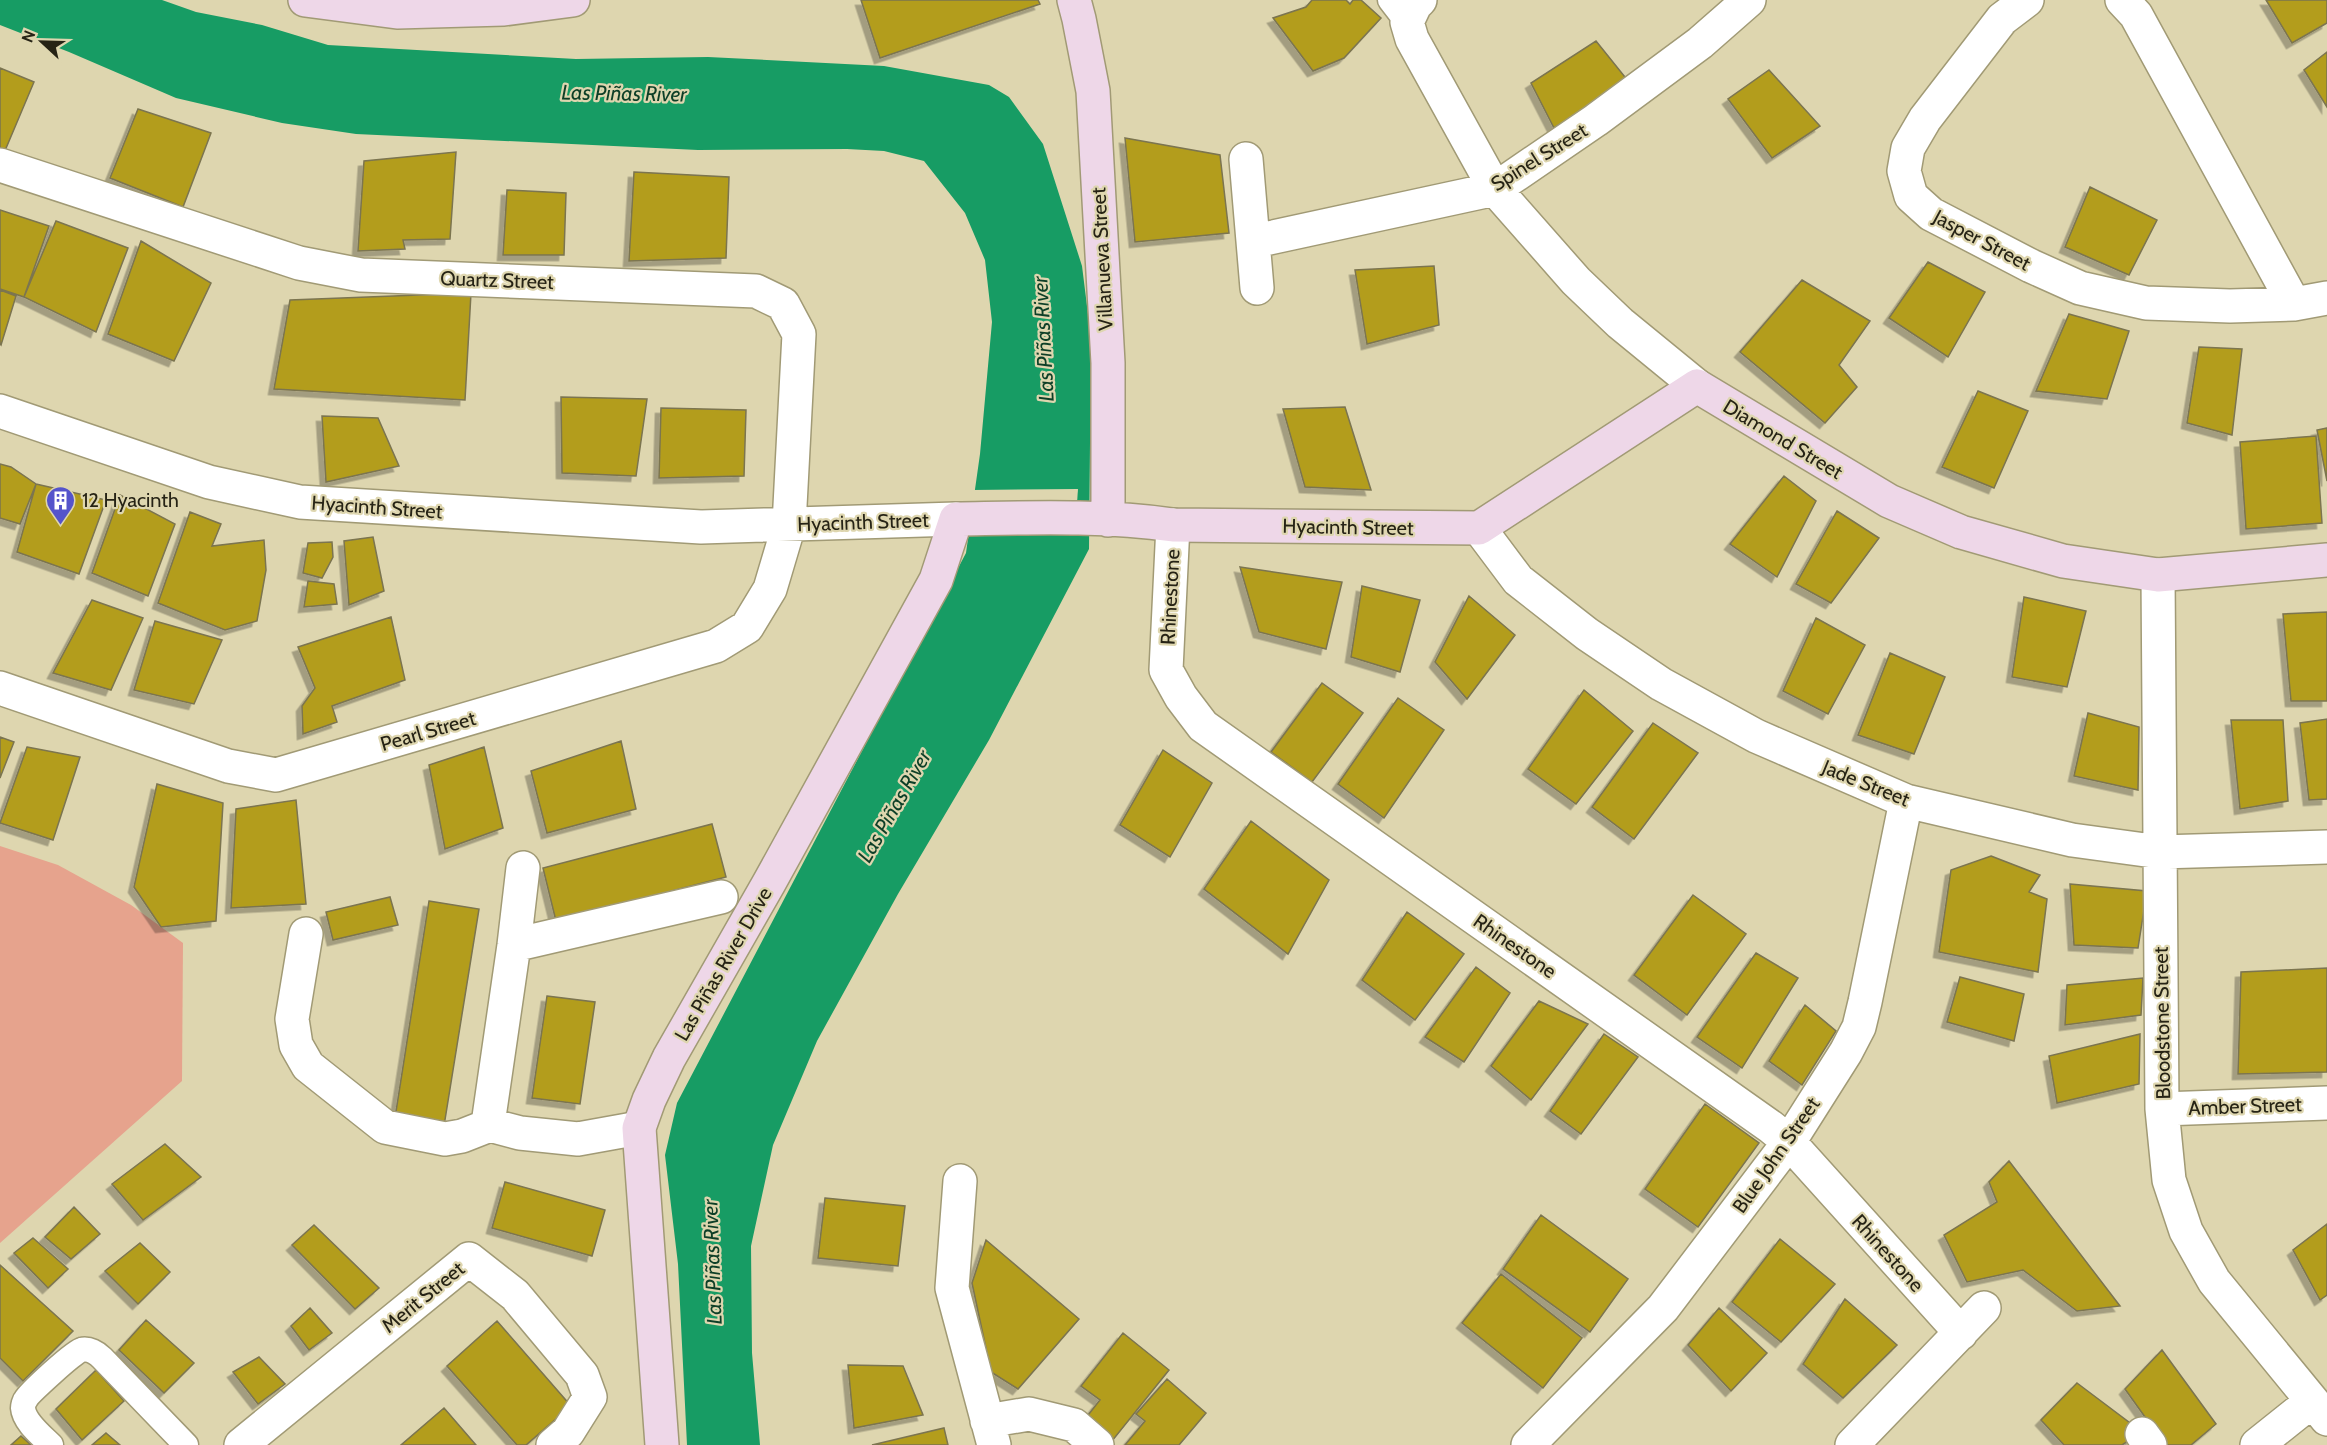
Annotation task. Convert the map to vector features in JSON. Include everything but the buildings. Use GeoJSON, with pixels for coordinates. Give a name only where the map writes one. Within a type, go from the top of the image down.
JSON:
{"type":"FeatureCollection","features":[{"type":"Feature","properties":{"kind":"street"},"geometry":{"type":"LineString","coordinates":[[305,0],[397,12],[504,9],[573,0]]}},
{"type":"Feature","properties":{"kind":"street","name":"Villanueva Street"},"geometry":{"type":"LineString","coordinates":[[1074,0],[1093,91],[1108,363],[1101,519]]}},
{"type":"Feature","properties":{"kind":"street","name":"Spinel Street"},"geometry":{"type":"LineString","coordinates":[[1255,241],[1495,189],[1596,120],[1700,43],[1749,0]]}},
{"type":"Feature","properties":{"kind":"street","name":"Jasper Street"},"geometry":{"type":"LineString","coordinates":[[2027,0],[2002,19],[1925,119],[1908,148],[1904,171],[1911,196],[1931,214],[2031,266],[2080,288],[2146,303],[2230,306],[2294,304],[2327,298]]}},
{"type":"Feature","properties":{"kind":"street"},"geometry":{"type":"LineString","coordinates":[[2122,0],[2136,15],[2294,304]]}},
{"type":"Feature","properties":{"kind":"street","name":"Diamond Street"},"geometry":{"type":"LineString","coordinates":[[1406,7],[1412,39],[1495,189],[1576,281],[1620,323],[1697,386],[1809,456],[1889,501],[1961,532],[2063,561],[2158,575],[2327,560]]}},
{"type":"Feature","properties":{"kind":"street"},"geometry":{"type":"LineString","coordinates":[[1246,159],[1255,241],[1257,288]]}},
{"type":"Feature","properties":{"kind":"street","name":"Quartz Street"},"geometry":{"type":"LineString","coordinates":[[0,165],[299,263],[361,275],[756,291],[783,304],[799,334],[789,525]]}},
{"type":"Feature","properties":{"kind":"street"},"geometry":{"type":"LineString","coordinates":[[1479,528],[1697,386]]}},
{"type":"Feature","properties":{"kind":"street","name":"Hyacinth Street"},"geometry":{"type":"LineString","coordinates":[[0,411],[209,482],[300,502],[701,527],[964,519],[1101,519],[1136,520],[1173,525],[1479,528]]}},
{"type":"Feature","properties":{"kind":"street","name":"Las Piñas River Drive"},"geometry":{"type":"LineString","coordinates":[[662,1445],[639,1128],[669,1058],[763,894],[936,580],[964,519]]}},
{"type":"Feature","properties":{"kind":"street","name":"Pearl Street"},"geometry":{"type":"LineString","coordinates":[[0,687],[228,766],[276,775],[716,646],[747,627],[770,589],[789,525]]}},
{"type":"Feature","properties":{"kind":"street","name":"Rhinestone"},"geometry":{"type":"LineString","coordinates":[[1173,525],[1166,670],[1180,697],[1203,726],[1771,1127],[1789,1142],[1961,1333]]}},
{"type":"Feature","properties":{"kind":"street","name":"Jade Street"},"geometry":{"type":"LineString","coordinates":[[1479,528],[1518,580],[1587,634],[1661,684],[1756,736],[1906,801],[2072,840],[2160,852],[2327,847]]}},
{"type":"Feature","properties":{"kind":"street","name":"Bloodstone Street"},"geometry":{"type":"LineString","coordinates":[[2158,575],[2162,1109],[2169,1180],[2186,1231],[2214,1281],[2319,1410]]}},
{"type":"Feature","properties":{"kind":"street","name":"Blue John Street"},"geometry":{"type":"LineString","coordinates":[[1528,1445],[1664,1308],[1789,1142],[1846,1052],[1858,1028],[1906,801]]}},
{"type":"Feature","properties":{"kind":"street"},"geometry":{"type":"LineString","coordinates":[[490,1125],[489,1116],[523,868]]}},
{"type":"Feature","properties":{"kind":"street"},"geometry":{"type":"LineString","coordinates":[[514,945],[721,897]]}},
{"type":"Feature","properties":{"kind":"street"},"geometry":{"type":"LineString","coordinates":[[306,934],[292,1019],[296,1045],[308,1066],[385,1127],[445,1139],[462,1136],[490,1125],[520,1133],[578,1139],[639,1128]]}},
{"type":"Feature","properties":{"kind":"street","name":"Amber Street"},"geometry":{"type":"LineString","coordinates":[[2162,1109],[2327,1102]]}},
{"type":"Feature","properties":{"kind":"street"},"geometry":{"type":"LineString","coordinates":[[960,1181],[952,1288],[991,1433],[1029,1414],[1074,1425],[1096,1445]]}},
{"type":"Feature","properties":{"kind":"street","name":"Merit Street"},"geometry":{"type":"LineString","coordinates":[[241,1445],[469,1259],[515,1295],[582,1375],[590,1397],[568,1432],[553,1445]]}},
{"type":"Feature","properties":{"kind":"street"},"geometry":{"type":"LineString","coordinates":[[1852,1445],[1984,1308]]}},
{"type":"Feature","properties":{"kind":"street"},"geometry":{"type":"LineString","coordinates":[[2257,1445],[2319,1410]]}},
{"type":"Feature","properties":{"kind":"lane"},"geometry":{"type":"LineString","coordinates":[[51,1445],[30,1422],[24,1411],[24,1403],[30,1394],[70,1358],[77,1352],[85,1350],[92,1351],[102,1358],[186,1445]]}},
{"type":"Feature","properties":{"kind":"shaded area"},"geometry":{"type":"Polygon","coordinates":[[[0,846],[58,865],[131,905],[183,943],[182,1081],[0,1243],[0,846]]]}},
{"type":"Feature","properties":{"kind":"water","name":"Las Piñas River"},"geometry":{"type":"Polygon","coordinates":[[[0,0],[162,0],[196,12],[262,25],[328,45],[576,59],[708,57],[884,66],[989,85],[1009,97],[1043,144],[1082,266],[1091,338],[1089,549],[989,740],[898,894],[817,1041],[773,1145],[751,1246],[752,1353],[760,1445],[687,1445],[678,1264],[665,1155],[677,1103],[966,553],[980,454],[992,322],[985,260],[965,213],[924,161],[884,151],[847,149],[698,150],[356,134],[282,123],[176,98],[0,25],[0,0]]]}},
{"type":"Feature","properties":{"kind":"pier"},"geometry":{"type":"Polygon","coordinates":[[[1078,489],[1075,531],[966,536],[972,490],[1078,489]]]}},
{"type":"Feature","properties":{"kind":"place","name":"12 Hyacinth"},"geometry":{"type":"Point","coordinates":[61,526]}}]}
